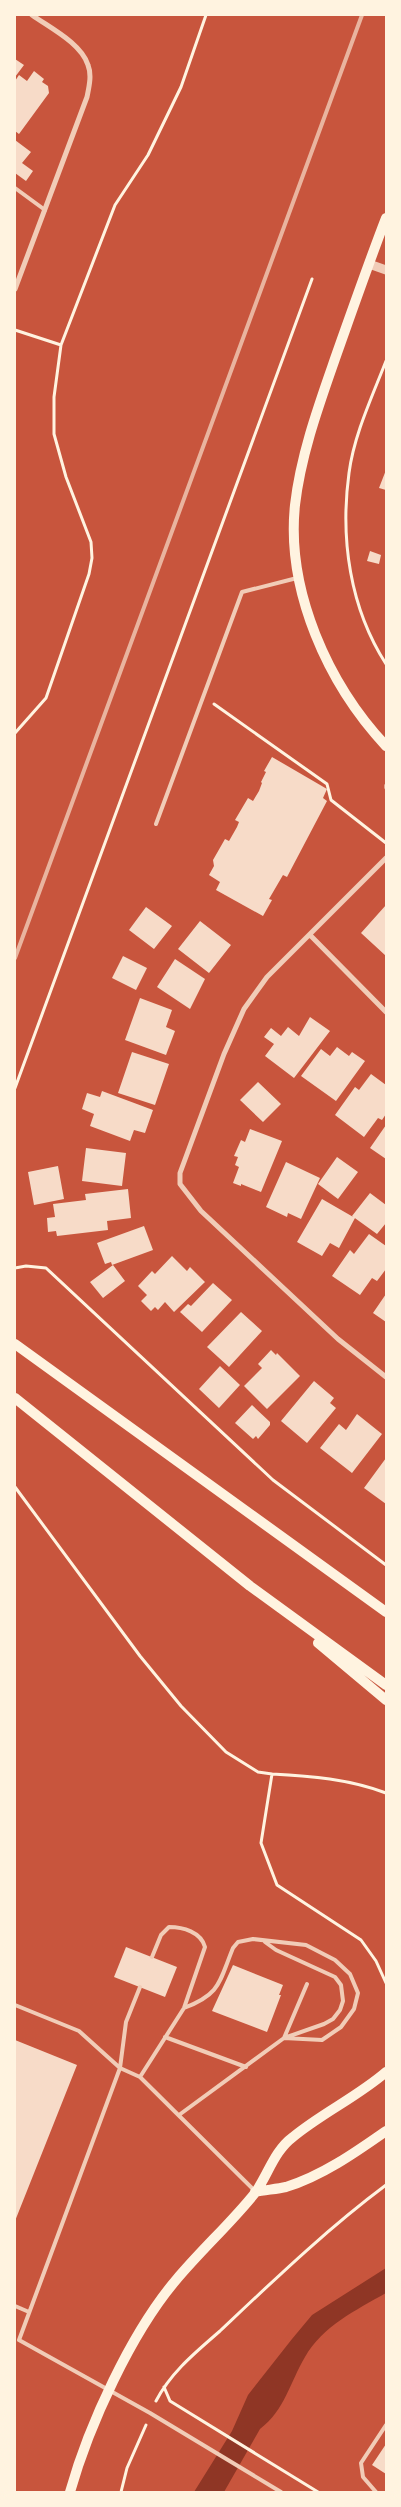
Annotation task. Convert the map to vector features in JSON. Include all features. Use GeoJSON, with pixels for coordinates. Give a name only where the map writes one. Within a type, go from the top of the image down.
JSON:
{"type":"FeatureCollection","features":[{"type":"Feature","properties":{"kind":"main road"},"geometry":{"type":"LineString","coordinates":[[386,218],[323,392],[300,471],[295,507],[299,577],[314,630],[336,676],[366,724],[386,746]]}},
{"type":"Feature","properties":{"kind":"main road"},"geometry":{"type":"LineString","coordinates":[[15,1344],[386,1612]]}},
{"type":"Feature","properties":{"kind":"main road"},"geometry":{"type":"LineString","coordinates":[[15,1398],[250,1586],[386,1700]]}},
{"type":"Feature","properties":{"kind":"main road"},"geometry":{"type":"LineString","coordinates":[[250,1586],[386,1685]]}},
{"type":"Feature","properties":{"kind":"main road"},"geometry":{"type":"LineString","coordinates":[[70,2492],[81,2453],[110,2390],[140,2333],[175,2281],[255,2192],[271,2164],[291,2138],[386,2072]]}},
{"type":"Feature","properties":{"kind":"main road"},"geometry":{"type":"LineString","coordinates":[[255,2192],[286,2186],[321,2172],[356,2152],[386,2131]]}},
{"type":"Feature","properties":{"kind":"street"},"geometry":{"type":"LineString","coordinates":[[15,289],[87,97],[90,78],[88,64],[77,49],[32,15]]}},
{"type":"Feature","properties":{"kind":"street"},"geometry":{"type":"LineString","coordinates":[[369,264],[386,270]]}},
{"type":"Feature","properties":{"kind":"street"},"geometry":{"type":"LineString","coordinates":[[386,858],[267,977],[244,1009],[180,1173],[180,1184],[201,1210],[338,1339],[386,1377]]}},
{"type":"Feature","properties":{"kind":"street"},"geometry":{"type":"LineString","coordinates":[[310,935],[386,1012]]}},
{"type":"Feature","properties":{"kind":"lane"},"geometry":{"type":"LineString","coordinates":[[15,188],[45,210]]}},
{"type":"Feature","properties":{"kind":"lane"},"geometry":{"type":"LineString","coordinates":[[156,824],[242,592],[299,577]]}},
{"type":"Feature","properties":{"kind":"lane"},"geometry":{"type":"LineString","coordinates":[[140,2077],[184,2008],[205,1947],[203,1939],[180,1927],[169,1927],[161,1935],[152,1957]]}},
{"type":"Feature","properties":{"kind":"lane"},"geometry":{"type":"LineString","coordinates":[[184,2008],[202,2001],[214,1992],[233,1948],[238,1942],[253,1939],[265,1942],[306,1945],[335,1960],[350,1974],[358,1993],[354,2009],[341,2027],[322,2040],[284,2038]]}},
{"type":"Feature","properties":{"kind":"lane"},"geometry":{"type":"LineString","coordinates":[[179,2115],[284,2038],[324,2024],[333,2019],[340,2010],[343,1994],[335,1977],[276,1950],[265,1942]]}},
{"type":"Feature","properties":{"kind":"lane"},"geometry":{"type":"LineString","coordinates":[[284,2038],[306,1984]]}},
{"type":"Feature","properties":{"kind":"lane"},"geometry":{"type":"LineString","coordinates":[[140,1987],[126,2022],[120,2068],[18,2340],[150,2413],[281,2492]]}},
{"type":"Feature","properties":{"kind":"lane"},"geometry":{"type":"LineString","coordinates":[[15,2005],[79,2032],[120,2068],[140,2077],[255,2192]]}},
{"type":"Feature","properties":{"kind":"lane"},"geometry":{"type":"LineString","coordinates":[[165,2037],[246,2067]]}},
{"type":"Feature","properties":{"kind":"lane"},"geometry":{"type":"LineString","coordinates":[[15,2306],[29,2312]]}},
{"type":"Feature","properties":{"kind":"lane"},"geometry":{"type":"LineString","coordinates":[[376,2492],[363,2477],[361,2463],[386,2424]]}},
{"type":"Feature","properties":{"kind":"path"},"geometry":{"type":"LineString","coordinates":[[15,733],[46,698],[89,574],[92,558],[91,542],[66,476],[54,434],[54,397],[60,345],[115,205],[148,155],[181,87],[206,15]]}},
{"type":"Feature","properties":{"kind":"path"},"geometry":{"type":"LineString","coordinates":[[15,1088],[312,279]]}},
{"type":"Feature","properties":{"kind":"path"},"geometry":{"type":"LineString","coordinates":[[15,330],[60,345]]}},
{"type":"Feature","properties":{"kind":"path"},"geometry":{"type":"LineString","coordinates":[[386,361],[362,426],[349,472],[345,520],[352,585],[363,620],[386,664]]}},
{"type":"Feature","properties":{"kind":"path"},"geometry":{"type":"LineString","coordinates":[[203,696],[327,784],[331,800],[386,842]]}},
{"type":"Feature","properties":{"kind":"path"},"geometry":{"type":"LineString","coordinates":[[15,1268],[26,1266],[46,1268],[273,1480],[386,1565]]}},
{"type":"Feature","properties":{"kind":"path"},"geometry":{"type":"LineString","coordinates":[[15,1487],[140,1656],[181,1706],[226,1752],[258,1772],[322,1777],[369,1787],[386,1794]]}},
{"type":"Feature","properties":{"kind":"path"},"geometry":{"type":"LineString","coordinates":[[272,1774],[261,1843],[277,1885],[361,1940],[376,1961],[386,1983]]}},
{"type":"Feature","properties":{"kind":"path"},"geometry":{"type":"LineString","coordinates":[[120,2492],[127,2468],[141,2440],[150,2413],[164,2386],[191,2356],[270,2281],[386,2185]]}},
{"type":"Feature","properties":{"kind":"path"},"geometry":{"type":"LineString","coordinates":[[164,2386],[170,2400],[318,2492]]}},
{"type":"Feature","properties":{"kind":"shaded area"},"geometry":{"type":"Polygon","coordinates":[[[386,2268],[386,2293],[341,2320],[312,2346],[281,2404],[260,2429],[224,2492],[194,2492],[232,2431],[248,2395],[312,2315],[386,2268]]]}},
{"type":"Feature","properties":{"kind":"building"},"geometry":{"type":"Polygon","coordinates":[[[15,59],[24,65],[15,77],[15,59]]]}},
{"type":"Feature","properties":{"kind":"building"},"geometry":{"type":"Polygon","coordinates":[[[34,71],[44,79],[42,82],[48,86],[49,93],[19,134],[15,131],[15,81],[19,75],[27,81],[34,71]]]}},
{"type":"Feature","properties":{"kind":"building"},"geometry":{"type":"Polygon","coordinates":[[[15,140],[31,152],[22,163],[33,171],[26,181],[15,173],[15,140]]]}},
{"type":"Feature","properties":{"kind":"building"},"geometry":{"type":"Polygon","coordinates":[[[386,470],[386,490],[379,488],[386,470]]]}},
{"type":"Feature","properties":{"kind":"building"},"geometry":{"type":"Polygon","coordinates":[[[370,551],[381,555],[379,564],[367,561],[370,551]]]}},
{"type":"Feature","properties":{"kind":"building"},"geometry":{"type":"Polygon","coordinates":[[[272,757],[327,789],[323,798],[327,801],[287,877],[283,875],[269,899],[272,900],[263,916],[216,890],[220,882],[209,875],[214,866],[213,860],[225,839],[229,841],[237,827],[239,822],[235,820],[248,798],[253,801],[259,791],[266,772],[264,771],[272,757]]]}},
{"type":"Feature","properties":{"kind":"building"},"geometry":{"type":"Polygon","coordinates":[[[386,905],[386,956],[361,933],[386,905]]]}},
{"type":"Feature","properties":{"kind":"building"},"geometry":{"type":"Polygon","coordinates":[[[146,907],[172,926],[154,949],[129,930],[146,907]]]}},
{"type":"Feature","properties":{"kind":"building"},"geometry":{"type":"Polygon","coordinates":[[[200,921],[231,945],[209,973],[178,949],[200,921]]]}},
{"type":"Feature","properties":{"kind":"building"},"geometry":{"type":"Polygon","coordinates":[[[123,956],[147,968],[136,990],[112,978],[123,956]]]}},
{"type":"Feature","properties":{"kind":"building"},"geometry":{"type":"Polygon","coordinates":[[[175,959],[205,979],[190,1009],[157,987],[175,959]]]}},
{"type":"Feature","properties":{"kind":"building"},"geometry":{"type":"Polygon","coordinates":[[[140,998],[172,1010],[166,1027],[175,1031],[166,1055],[125,1040],[140,998]]]}},
{"type":"Feature","properties":{"kind":"building"},"geometry":{"type":"Polygon","coordinates":[[[310,1017],[330,1031],[294,1078],[265,1056],[274,1044],[264,1037],[271,1028],[281,1036],[288,1027],[299,1036],[310,1017]]]}},
{"type":"Feature","properties":{"kind":"building"},"geometry":{"type":"Polygon","coordinates":[[[337,1047],[349,1056],[352,1052],[365,1061],[336,1101],[301,1076],[321,1049],[330,1056],[337,1047]]]}},
{"type":"Feature","properties":{"kind":"building"},"geometry":{"type":"Polygon","coordinates":[[[132,1052],[169,1064],[155,1105],[118,1093],[132,1052]]]}},
{"type":"Feature","properties":{"kind":"building"},"geometry":{"type":"Polygon","coordinates":[[[371,1074],[386,1085],[386,1114],[382,1120],[378,1118],[364,1137],[335,1115],[355,1087],[359,1090],[371,1074]]]}},
{"type":"Feature","properties":{"kind":"building"},"geometry":{"type":"Polygon","coordinates":[[[258,1082],[281,1104],[263,1122],[240,1100],[258,1082]]]}},
{"type":"Feature","properties":{"kind":"building"},"geometry":{"type":"Polygon","coordinates":[[[102,1091],[153,1110],[145,1133],[134,1130],[130,1141],[90,1126],[94,1114],[82,1109],[87,1093],[100,1097],[102,1091]]]}},
{"type":"Feature","properties":{"kind":"building"},"geometry":{"type":"Polygon","coordinates":[[[386,1125],[386,1159],[370,1148],[386,1125]]]}},
{"type":"Feature","properties":{"kind":"building"},"geometry":{"type":"Polygon","coordinates":[[[250,1129],[282,1141],[261,1192],[233,1183],[239,1167],[235,1165],[238,1157],[234,1156],[241,1140],[245,1142],[250,1129]]]}},
{"type":"Feature","properties":{"kind":"building"},"geometry":{"type":"Polygon","coordinates":[[[86,1148],[126,1153],[122,1186],[82,1181],[86,1148]]]}},
{"type":"Feature","properties":{"kind":"building"},"geometry":{"type":"Polygon","coordinates":[[[337,1157],[358,1172],[338,1199],[318,1184],[337,1157]]]}},
{"type":"Feature","properties":{"kind":"building"},"geometry":{"type":"Polygon","coordinates":[[[286,1162],[320,1178],[301,1219],[288,1213],[287,1217],[266,1207],[286,1162]]]}},
{"type":"Feature","properties":{"kind":"building"},"geometry":{"type":"Polygon","coordinates":[[[58,1166],[64,1199],[34,1205],[28,1172],[58,1166]]]}},
{"type":"Feature","properties":{"kind":"building"},"geometry":{"type":"Polygon","coordinates":[[[128,1189],[131,1218],[107,1221],[108,1230],[57,1236],[56,1231],[48,1232],[47,1218],[55,1217],[53,1204],[86,1200],[85,1194],[128,1189]]]}},
{"type":"Feature","properties":{"kind":"building"},"geometry":{"type":"Polygon","coordinates":[[[370,1193],[386,1205],[386,1223],[377,1234],[352,1216],[370,1193]]]}},
{"type":"Feature","properties":{"kind":"building"},"geometry":{"type":"Polygon","coordinates":[[[322,1199],[355,1218],[339,1248],[330,1243],[322,1256],[297,1242],[322,1199]]]}},
{"type":"Feature","properties":{"kind":"building"},"geometry":{"type":"Polygon","coordinates":[[[144,1226],[153,1250],[112,1265],[111,1262],[105,1264],[97,1243],[144,1226]]]}},
{"type":"Feature","properties":{"kind":"building"},"geometry":{"type":"Polygon","coordinates":[[[369,1234],[386,1246],[386,1269],[377,1281],[372,1278],[360,1295],[332,1276],[350,1250],[354,1254],[369,1234]]]}},
{"type":"Feature","properties":{"kind":"building"},"geometry":{"type":"Polygon","coordinates":[[[172,1256],[187,1271],[190,1267],[205,1282],[174,1312],[165,1302],[158,1310],[155,1307],[151,1311],[141,1301],[147,1295],[138,1286],[152,1271],[155,1274],[172,1256]]]}},
{"type":"Feature","properties":{"kind":"building"},"geometry":{"type":"Polygon","coordinates":[[[113,1265],[125,1281],[103,1298],[90,1282],[113,1265]]]}},
{"type":"Feature","properties":{"kind":"building"},"geometry":{"type":"Polygon","coordinates":[[[213,1283],[232,1300],[202,1332],[180,1312],[188,1304],[191,1306],[213,1283]]]}},
{"type":"Feature","properties":{"kind":"building"},"geometry":{"type":"Polygon","coordinates":[[[386,1294],[386,1322],[373,1313],[386,1294]]]}},
{"type":"Feature","properties":{"kind":"building"},"geometry":{"type":"Polygon","coordinates":[[[241,1312],[262,1331],[229,1367],[207,1347],[241,1312]]]}},
{"type":"Feature","properties":{"kind":"building"},"geometry":{"type":"Polygon","coordinates":[[[271,1350],[276,1355],[277,1353],[300,1376],[267,1409],[244,1386],[262,1368],[258,1364],[271,1350]]]}},
{"type":"Feature","properties":{"kind":"building"},"geometry":{"type":"Polygon","coordinates":[[[220,1366],[240,1385],[219,1408],[199,1389],[220,1366]]]}},
{"type":"Feature","properties":{"kind":"building"},"geometry":{"type":"Polygon","coordinates":[[[314,1381],[334,1398],[330,1403],[336,1408],[307,1443],[281,1421],[314,1381]]]}},
{"type":"Feature","properties":{"kind":"building"},"geometry":{"type":"Polygon","coordinates":[[[252,1405],[270,1422],[270,1425],[258,1439],[256,1436],[253,1439],[235,1423],[252,1405]]]}},
{"type":"Feature","properties":{"kind":"building"},"geometry":{"type":"Polygon","coordinates":[[[357,1414],[382,1434],[352,1473],[320,1448],[339,1424],[346,1430],[357,1414]]]}},
{"type":"Feature","properties":{"kind":"building"},"geometry":{"type":"Polygon","coordinates":[[[386,1458],[386,1504],[364,1488],[386,1458]]]}},
{"type":"Feature","properties":{"kind":"building"},"geometry":{"type":"Polygon","coordinates":[[[126,1947],[177,1967],[165,1997],[114,1977],[126,1947]]]}},
{"type":"Feature","properties":{"kind":"building"},"geometry":{"type":"Polygon","coordinates":[[[233,1965],[283,1985],[267,2032],[212,2011],[233,1965]]]}},
{"type":"Feature","properties":{"kind":"building"},"geometry":{"type":"Polygon","coordinates":[[[15,2040],[77,2065],[15,2221],[15,2040]]]}},
{"type":"Feature","properties":{"kind":"building"},"geometry":{"type":"Polygon","coordinates":[[[386,2444],[386,2474],[372,2465],[386,2444]]]}},
{"type":"Feature","properties":{"kind":"railway"},"geometry":{"type":"LineString","coordinates":[[15,958],[362,15]]}}]}
